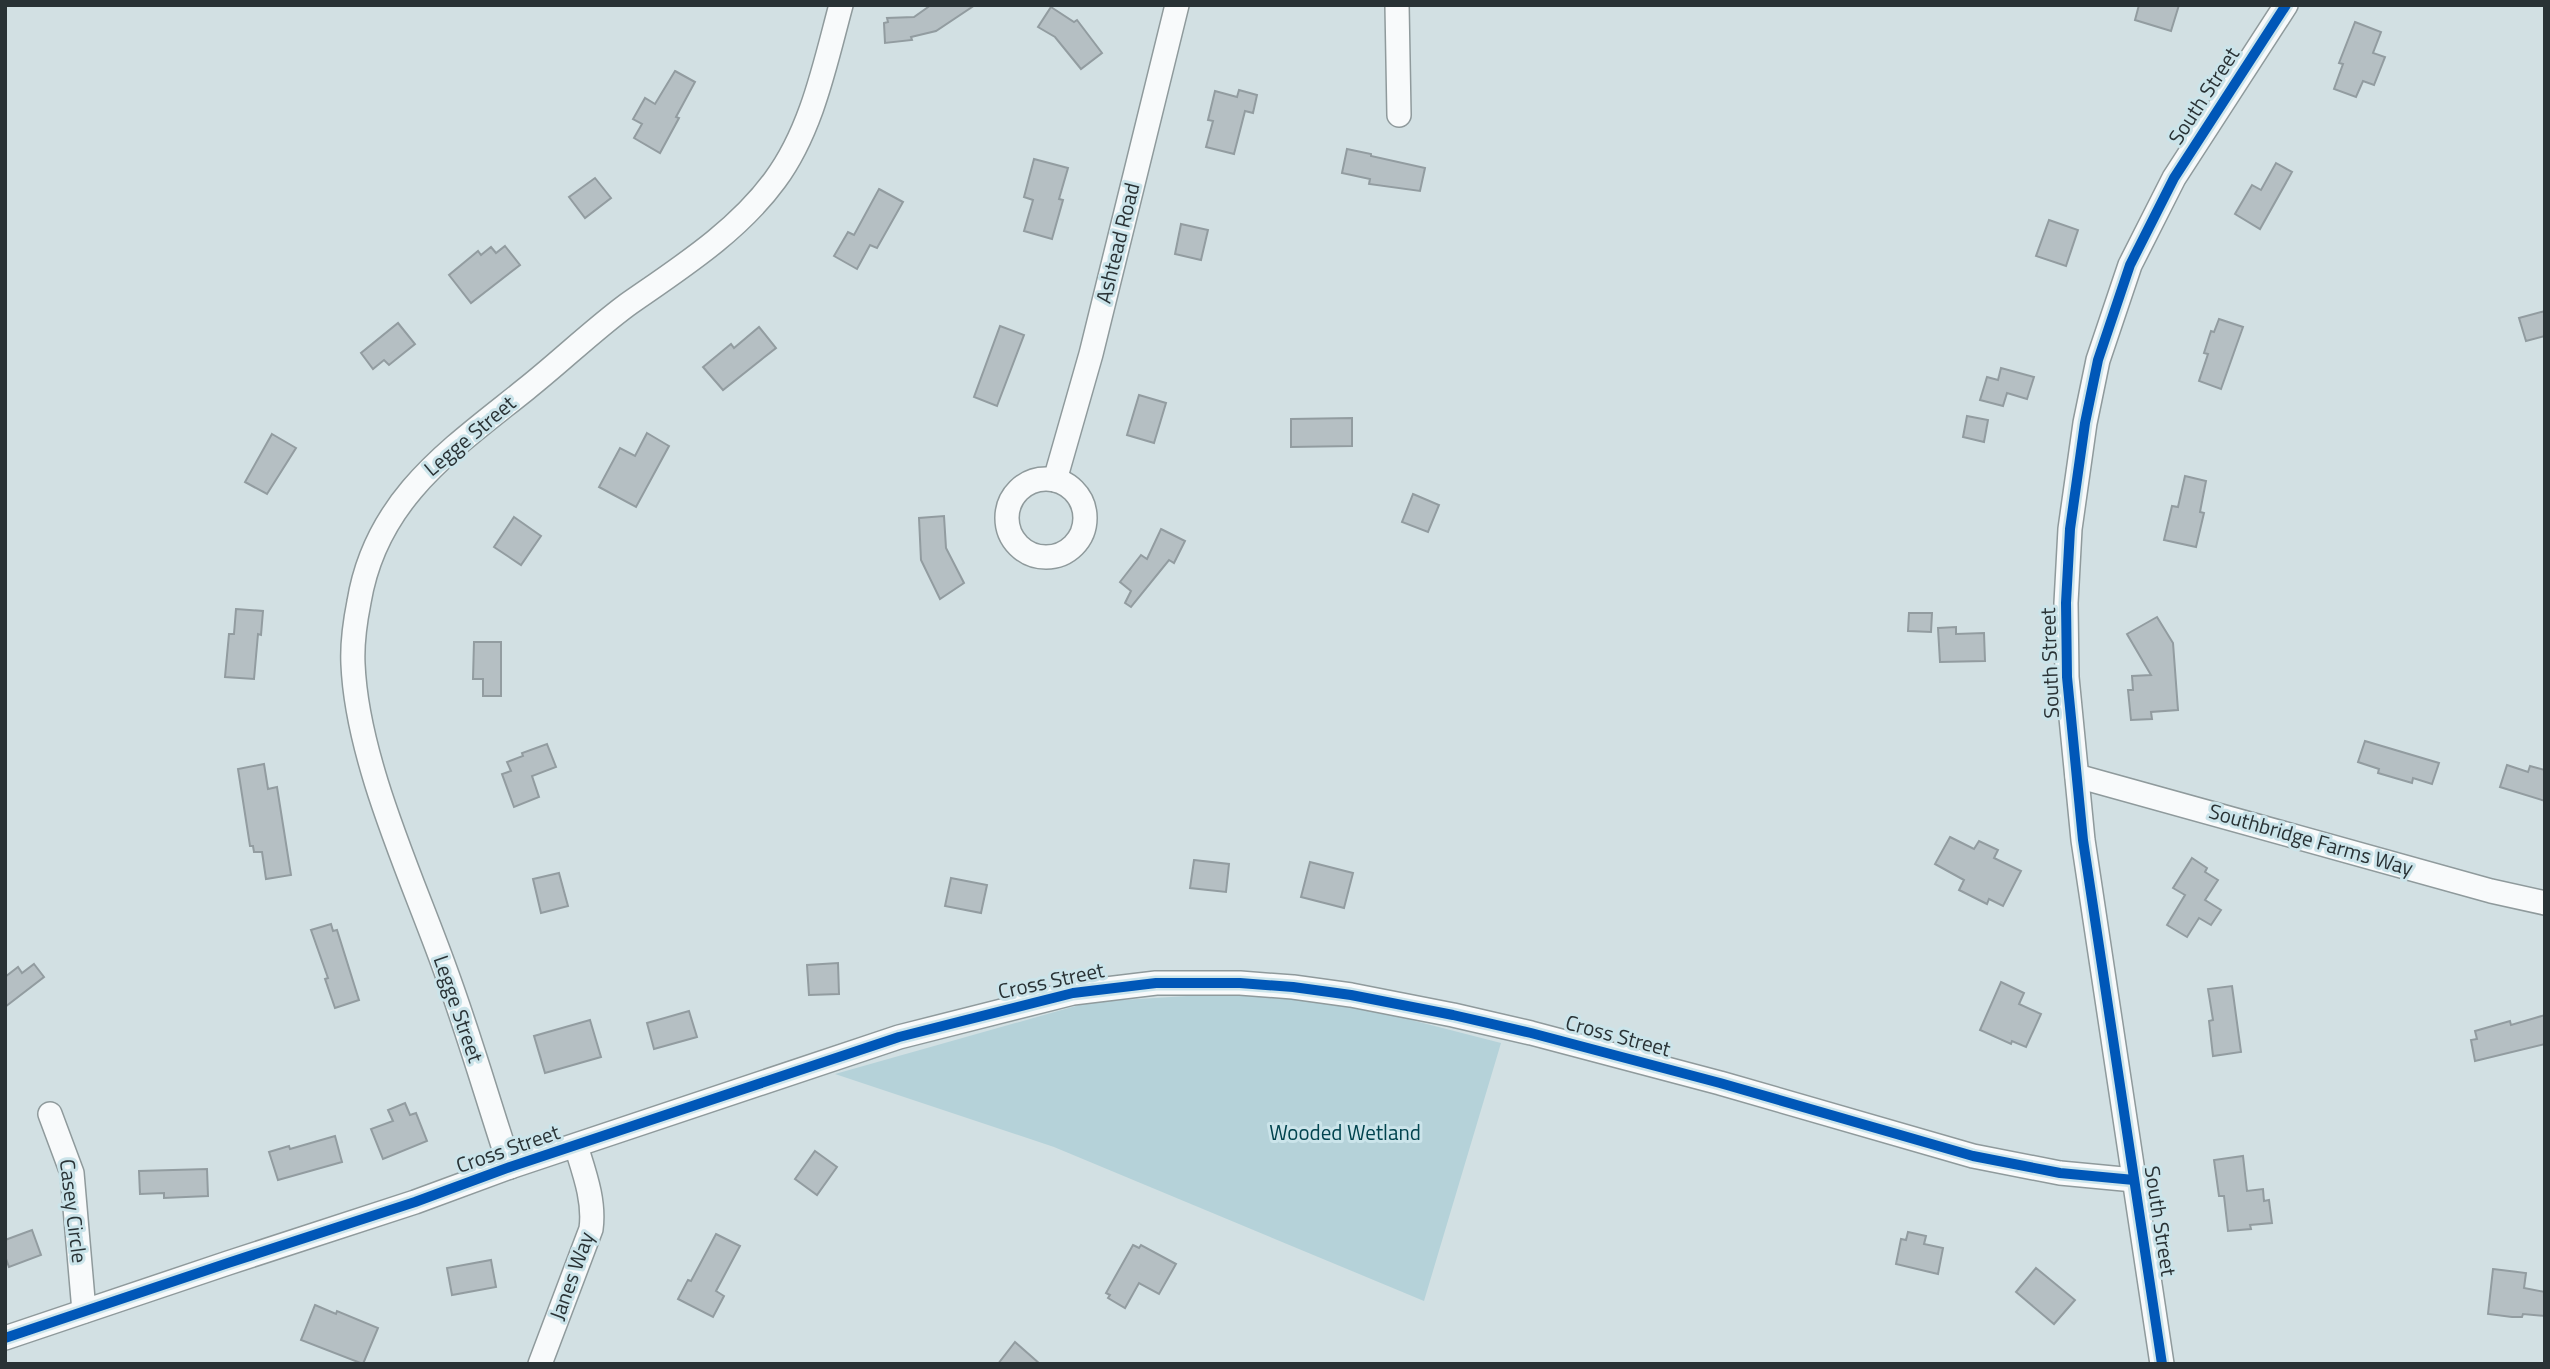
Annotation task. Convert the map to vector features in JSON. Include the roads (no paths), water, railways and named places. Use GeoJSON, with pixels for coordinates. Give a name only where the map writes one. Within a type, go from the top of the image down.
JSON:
{"type":"FeatureCollection","features":[{"type":"Feature","properties":{"kind":"street","name":"Legge Street"},"geometry":{"type":"LineString","coordinates":[[510,1167],[468,1032],[396,836],[366,741],[355,689],[353,663],[355,627],[367,566],[374,545],[393,512],[448,450],[598,328],[728,230],[761,197],[787,163],[803,130],[841,5]]}},
{"type":"Feature","properties":{"kind":"street","name":"Ashtead Road"},"geometry":{"type":"LineString","coordinates":[[1055,480],[1091,354],[1177,5]]}},
{"type":"Feature","properties":{"kind":"street"},"geometry":{"type":"LineString","coordinates":[[1397,5],[1399,115]]}},
{"type":"Feature","properties":{"kind":"street","name":"South Street"},"geometry":{"type":"LineString","coordinates":[[2162,1364],[2087,872],[2067,677],[2067,565],[2079,455],[2098,360],[2122,285],[2159,206],[2190,153],[2286,5]]}},
{"type":"Feature","properties":{"kind":"street","name":"Southbridge Farms Way"},"geometry":{"type":"LineString","coordinates":[[2077,776],[2491,891],[2545,903]]}},
{"type":"Feature","properties":{"kind":"street","name":"Cross Street"},"geometry":{"type":"LineString","coordinates":[[5,1338],[930,1028],[1082,992],[1147,984],[1212,982],[1320,991],[1492,1023],[1720,1083],[1973,1156],[2048,1171],[2134,1180]]}},
{"type":"Feature","properties":{"kind":"street","name":"Casey Circle"},"geometry":{"type":"LineString","coordinates":[[50,1114],[72,1173],[84,1311]]}},
{"type":"Feature","properties":{"kind":"street","name":"Janes Way"},"geometry":{"type":"LineString","coordinates":[[540,1364],[591,1229],[591,1202],[576,1146]]}},
{"type":"Feature","properties":{"kind":"park label","name":"Wooded Wetland"},"geometry":{"type":"Point","coordinates":[1345,1133]}}]}
